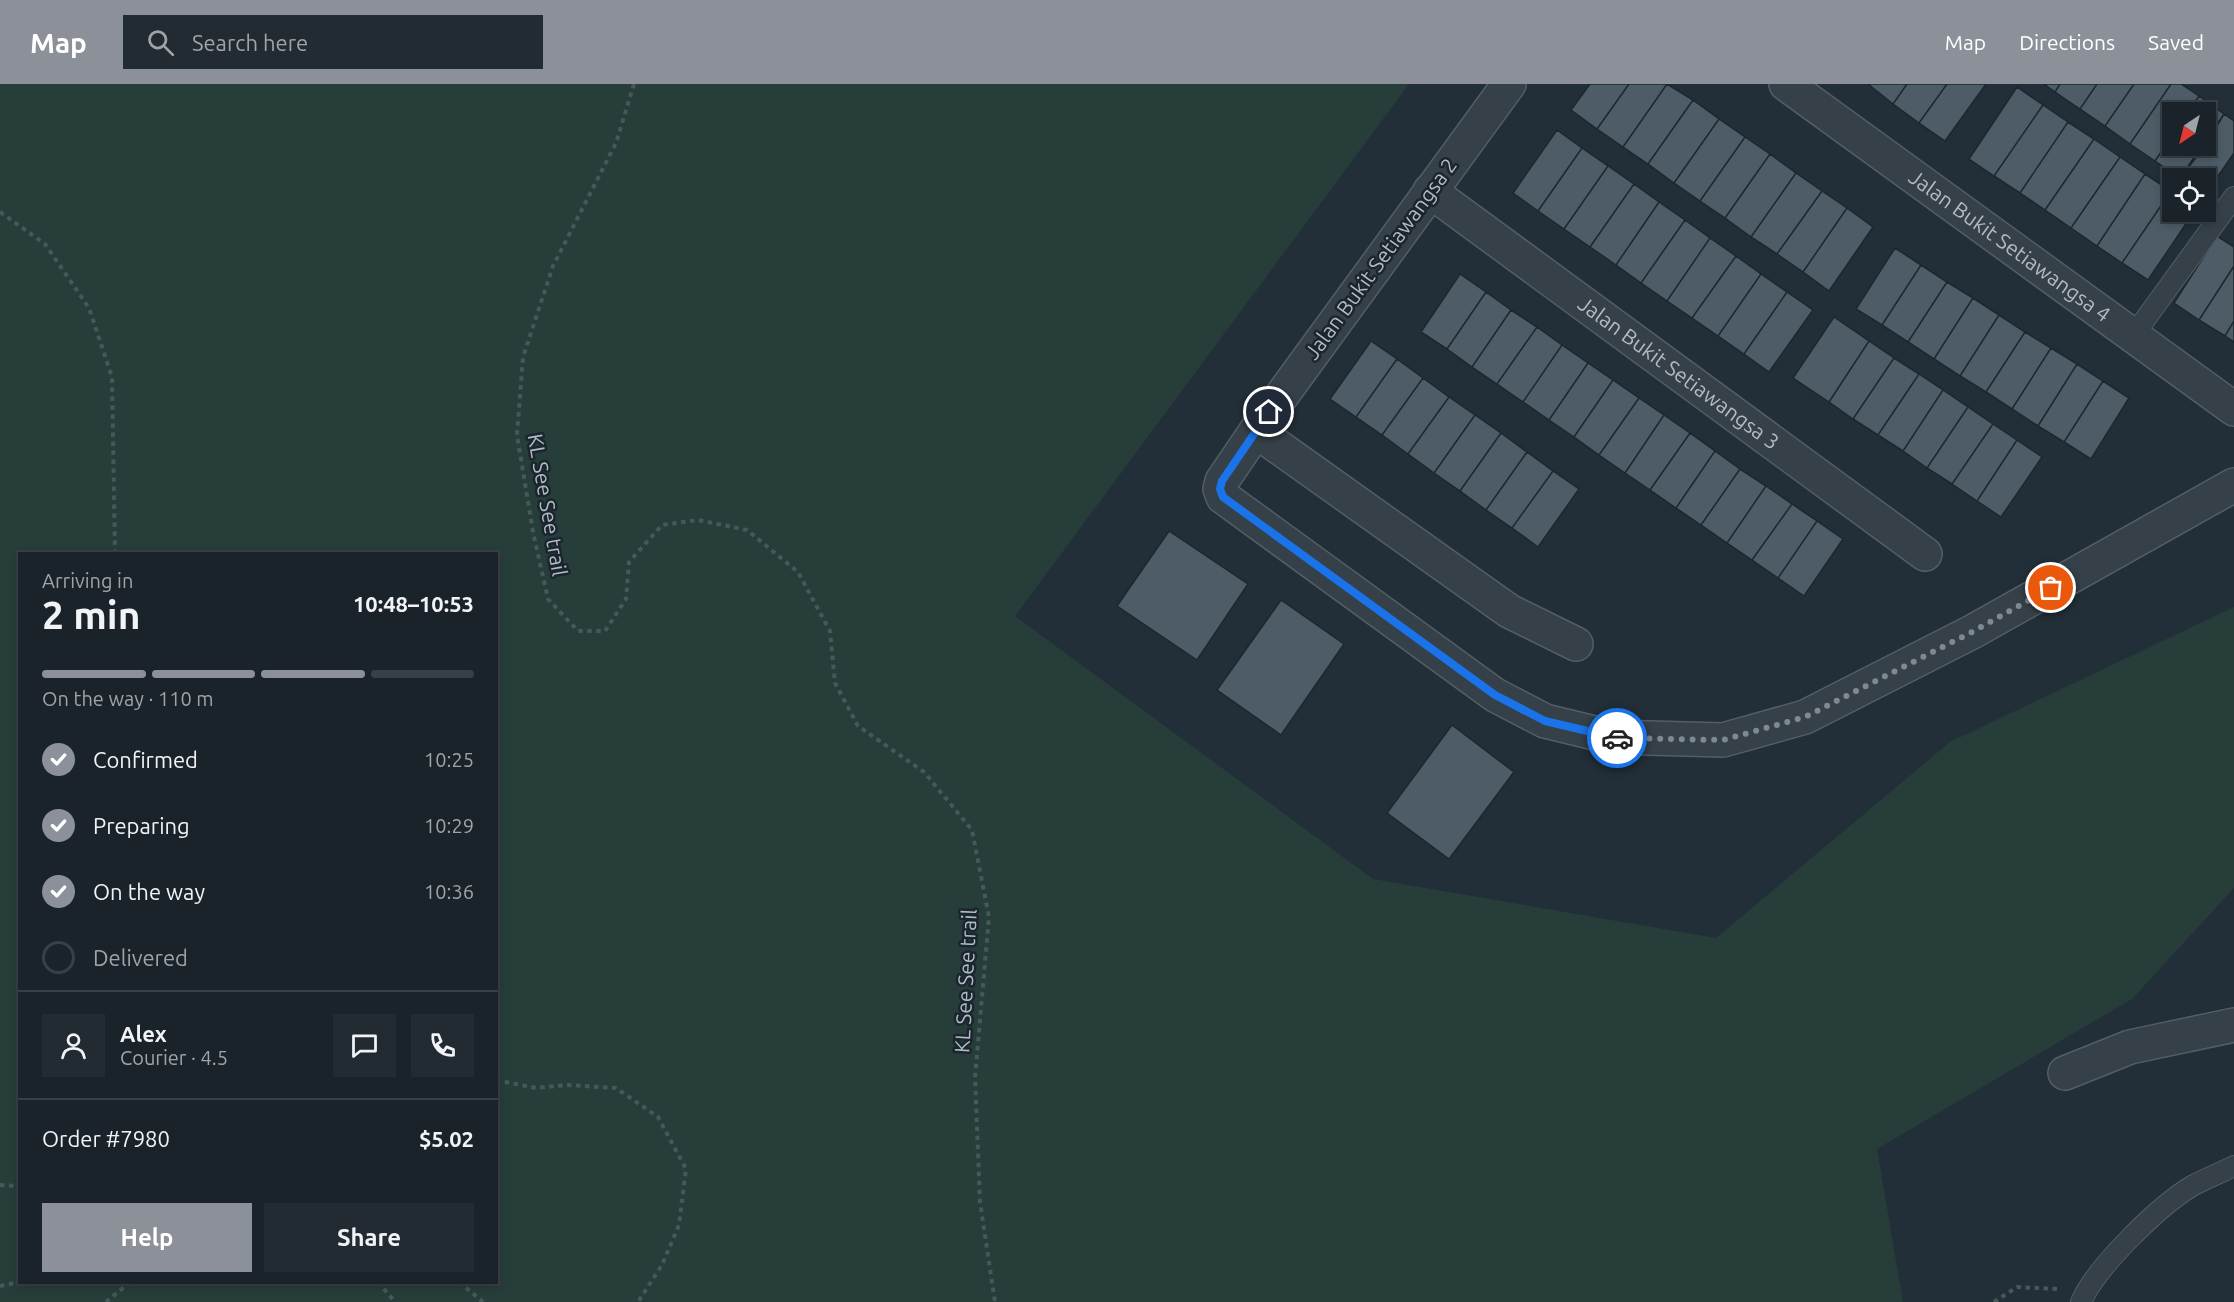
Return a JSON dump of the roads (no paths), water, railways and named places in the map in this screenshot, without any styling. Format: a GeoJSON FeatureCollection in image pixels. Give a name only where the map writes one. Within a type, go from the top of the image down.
{"type":"FeatureCollection","features":[{"type":"Feature","properties":{"kind":"street","name":"Jalan Bukit Setiawangsa 2"},"geometry":{"type":"LineString","coordinates":[[1509,84],[1256,431],[1222,481],[1220,489],[1223,497],[1495,695],[1545,721],[1611,737],[1723,740],[1805,717],[1972,632],[2234,485]]}},
{"type":"Feature","properties":{"kind":"street","name":"Jalan Bukit Setiawangsa 4"},"geometry":{"type":"LineString","coordinates":[[1786,84],[2234,409]]}},
{"type":"Feature","properties":{"kind":"street","name":"Jalan Bukit Setiawangsa 3"},"geometry":{"type":"LineString","coordinates":[[1430,191],[1924,554]]}},
{"type":"Feature","properties":{"kind":"street"},"geometry":{"type":"LineString","coordinates":[[1256,431],[1509,611],[1576,644]]}},
{"type":"Feature","properties":{"kind":"street"},"geometry":{"type":"LineString","coordinates":[[2065,1073],[2130,1047],[2234,1025]]}},
{"type":"Feature","properties":{"kind":"lane"},"geometry":{"type":"LineString","coordinates":[[2133,336],[2234,197]]}},
{"type":"Feature","properties":{"kind":"lane"},"geometry":{"type":"LineString","coordinates":[[2083,1296],[2125,1242],[2191,1187],[2234,1166]]}}]}
